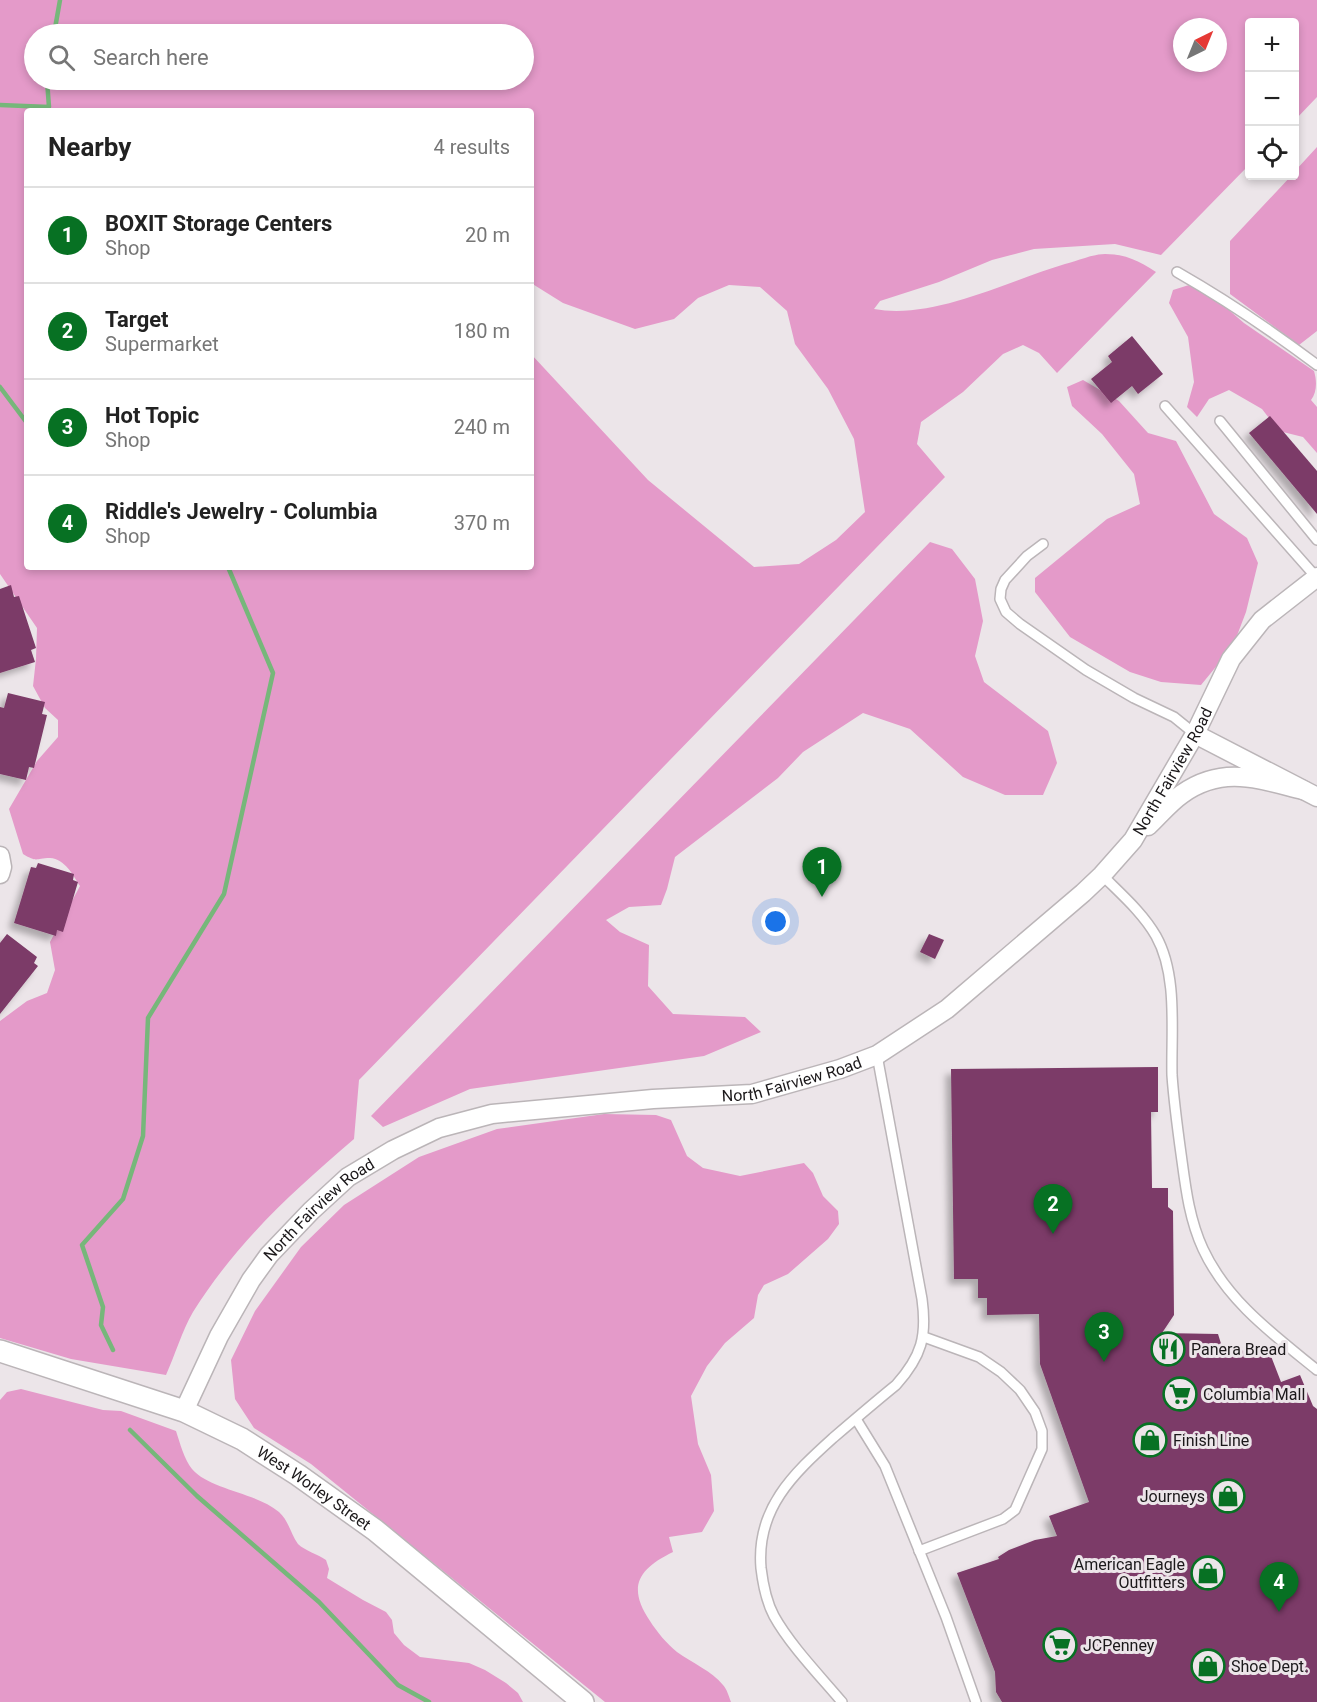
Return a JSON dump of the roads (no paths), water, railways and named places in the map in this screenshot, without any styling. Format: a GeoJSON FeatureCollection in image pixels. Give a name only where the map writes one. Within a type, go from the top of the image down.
{"type":"FeatureCollection","features":[{"type":"Feature","properties":{"kind":"street","name":"North Fairview Road"},"geometry":{"type":"LineString","coordinates":[[184,1411],[219,1336],[251,1280],[269,1255],[311,1210],[348,1177],[393,1150],[439,1128],[492,1114],[653,1099],[752,1094],[840,1069],[877,1055],[947,1008],[1102,875],[1133,840],[1195,734],[1231,659],[1262,620],[1317,577]]}},
{"type":"Feature","properties":{"kind":"street"},"geometry":{"type":"LineString","coordinates":[[1195,734],[1310,794]]}},
{"type":"Feature","properties":{"kind":"street"},"geometry":{"type":"LineString","coordinates":[[1133,840],[1181,795],[1202,783],[1221,776],[1251,778],[1310,794]]}},
{"type":"Feature","properties":{"kind":"street"},"geometry":{"type":"LineString","coordinates":[[0,856],[2,867],[0,874]]}},
{"type":"Feature","properties":{"kind":"street","name":"West Worley Street"},"geometry":{"type":"LineString","coordinates":[[0,1351],[184,1411],[252,1446],[298,1475],[365,1523],[583,1702]]}},
{"type":"Feature","properties":{"kind":"lane"},"geometry":{"type":"LineString","coordinates":[[1177,272],[1266,327],[1317,365]]}},
{"type":"Feature","properties":{"kind":"lane"},"geometry":{"type":"LineString","coordinates":[[1165,406],[1317,577]]}},
{"type":"Feature","properties":{"kind":"lane"},"geometry":{"type":"LineString","coordinates":[[1220,421],[1317,540]]}},
{"type":"Feature","properties":{"kind":"lane"},"geometry":{"type":"LineString","coordinates":[[1043,544],[1027,556],[1005,580],[1000,599],[1006,612],[1086,670],[1134,698],[1174,717],[1195,734]]}},
{"type":"Feature","properties":{"kind":"lane"},"geometry":{"type":"LineString","coordinates":[[1102,875],[1148,923],[1165,957],[1169,977],[1172,1076],[1176,1121],[1190,1212],[1203,1249],[1222,1282],[1246,1311],[1317,1370]]}},
{"type":"Feature","properties":{"kind":"lane"},"geometry":{"type":"LineString","coordinates":[[843,1702],[784,1632],[774,1616],[767,1599],[760,1560],[768,1517],[778,1497],[799,1469],[907,1373],[918,1355],[924,1337],[922,1299],[877,1055]]}},
{"type":"Feature","properties":{"kind":"lane"},"geometry":{"type":"LineString","coordinates":[[919,1551],[1004,1519],[1015,1510],[1042,1449],[1042,1431],[1035,1412],[1020,1390],[1001,1372],[979,1357],[924,1337]]}},
{"type":"Feature","properties":{"kind":"lane"},"geometry":{"type":"LineString","coordinates":[[856,1419],[885,1466],[949,1626],[976,1702]]}},
{"type":"Feature","properties":{"kind":"waterway"},"geometry":{"type":"LineString","coordinates":[[56,24],[60,0]]}},
{"type":"Feature","properties":{"kind":"waterway"},"geometry":{"type":"LineString","coordinates":[[0,105],[49,107],[48,90]]}},
{"type":"Feature","properties":{"kind":"waterway"},"geometry":{"type":"LineString","coordinates":[[0,387],[24,419]]}},
{"type":"Feature","properties":{"kind":"waterway"},"geometry":{"type":"LineString","coordinates":[[113,1350],[101,1325],[103,1307],[82,1245],[123,1199],[143,1136],[148,1018],[224,894],[273,673],[229,570]]}},
{"type":"Feature","properties":{"kind":"waterway"},"geometry":{"type":"LineString","coordinates":[[130,1430],[197,1496],[319,1602],[398,1685],[429,1702]]}},
{"type":"Feature","properties":{"kind":"place","name":"BOXIT Storage Centers"},"geometry":{"type":"Point","coordinates":[822,897]}},
{"type":"Feature","properties":{"kind":"place","name":"Target"},"geometry":{"type":"Point","coordinates":[1053,1234]}},
{"type":"Feature","properties":{"kind":"place","name":"Panera Bread"},"geometry":{"type":"Point","coordinates":[1168,1349]}},
{"type":"Feature","properties":{"kind":"place","name":"Hot Topic"},"geometry":{"type":"Point","coordinates":[1104,1362]}},
{"type":"Feature","properties":{"kind":"place","name":"Columbia Mall"},"geometry":{"type":"Point","coordinates":[1180,1394]}},
{"type":"Feature","properties":{"kind":"place","name":"Finish Line"},"geometry":{"type":"Point","coordinates":[1150,1440]}},
{"type":"Feature","properties":{"kind":"place","name":"Journeys"},"geometry":{"type":"Point","coordinates":[1228,1496]}},
{"type":"Feature","properties":{"kind":"place","name":"American Eagle Outfitters"},"geometry":{"type":"Point","coordinates":[1208,1573]}},
{"type":"Feature","properties":{"kind":"place","name":"Riddle's Jewelry - Columbia"},"geometry":{"type":"Point","coordinates":[1279,1612]}},
{"type":"Feature","properties":{"kind":"place","name":"JCPenney"},"geometry":{"type":"Point","coordinates":[1060,1645]}},
{"type":"Feature","properties":{"kind":"place","name":"Shoe Dept."},"geometry":{"type":"Point","coordinates":[1208,1666]}}]}
